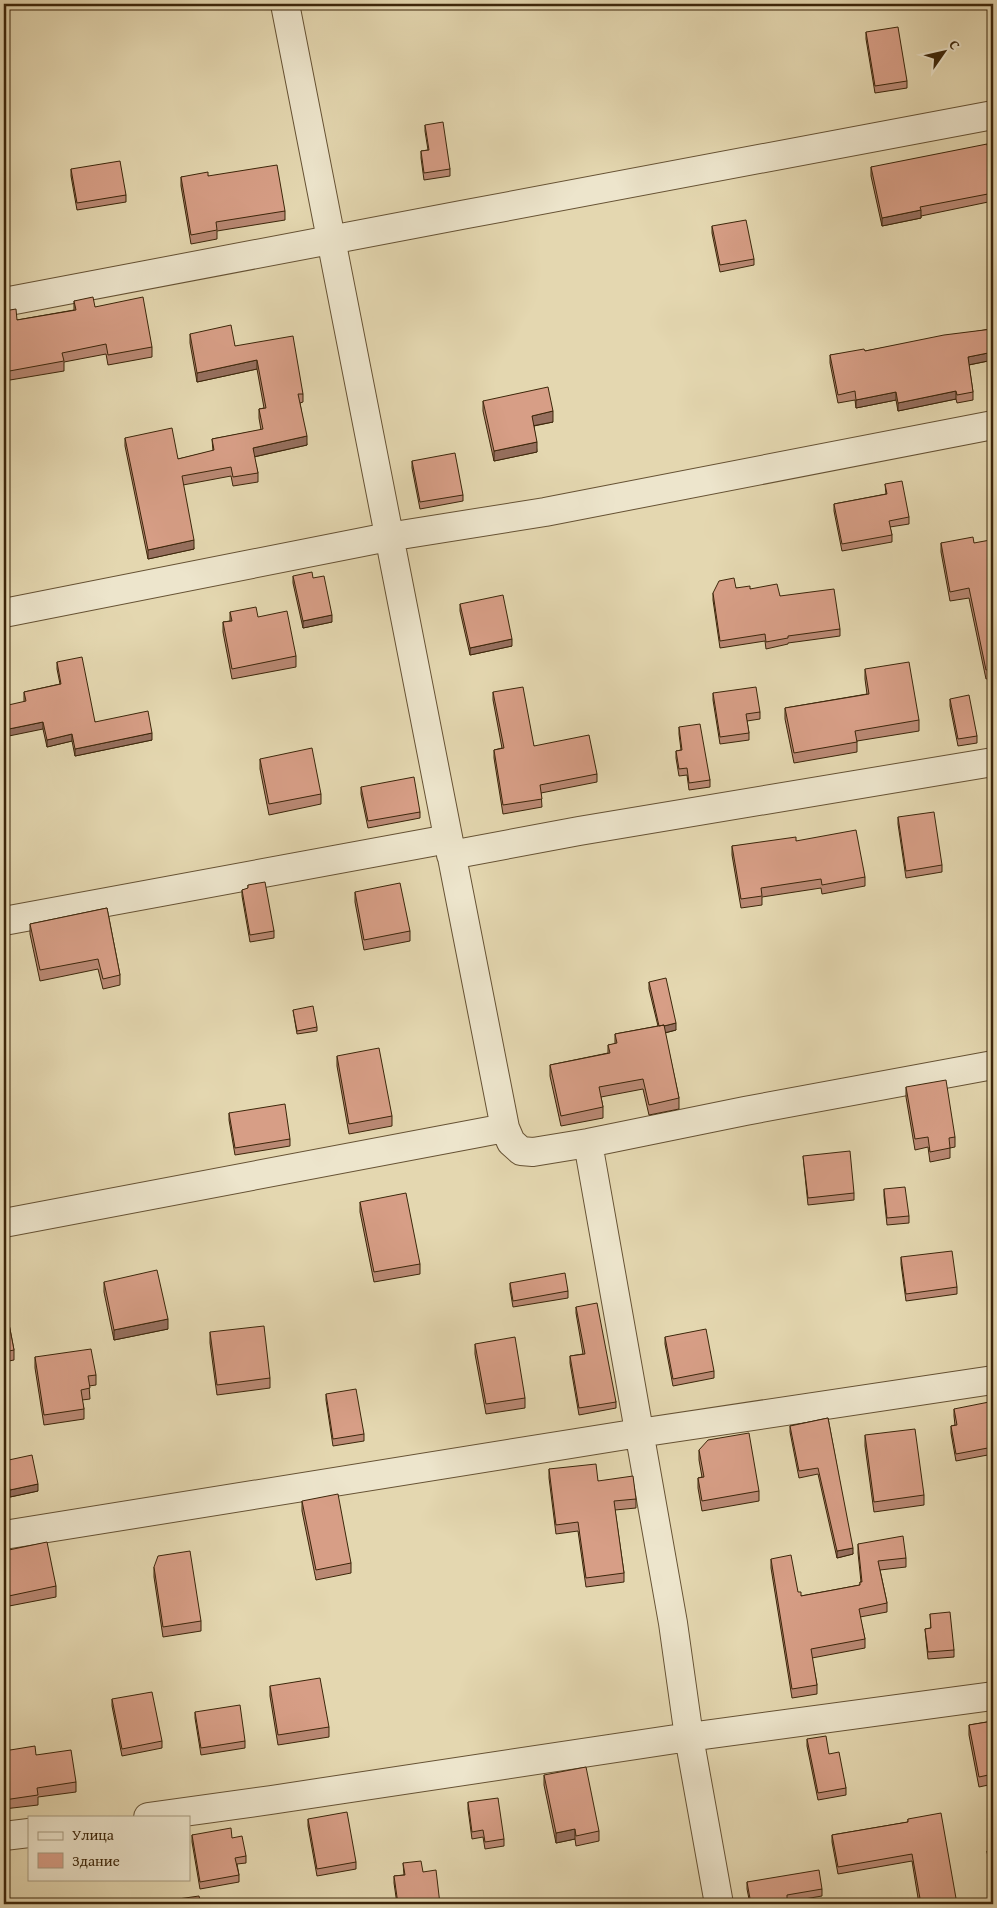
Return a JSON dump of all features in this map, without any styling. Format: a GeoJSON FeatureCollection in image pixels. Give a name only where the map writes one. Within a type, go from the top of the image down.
{"type":"FeatureCollection","features":[{"type":"Feature","properties":{"kind":"street"},"geometry":{"type":"LineString","coordinates":[[285,4],[449,847],[505,1128],[511,1142],[521,1151],[533,1152],[588,1144],[744,1111],[993,1065]]}},
{"type":"Feature","properties":{"kind":"street"},"geometry":{"type":"LineString","coordinates":[[4,302],[329,238],[704,171],[993,115]]}},
{"type":"Feature","properties":{"kind":"street"},"geometry":{"type":"LineString","coordinates":[[4,613],[388,537],[545,512],[993,425]]}},
{"type":"Feature","properties":{"kind":"street"},"geometry":{"type":"LineString","coordinates":[[4,921],[449,847],[579,831],[993,762]]}},
{"type":"Feature","properties":{"kind":"street"},"geometry":{"type":"LineString","coordinates":[[4,1223],[505,1128]]}},
{"type":"Feature","properties":{"kind":"street"},"geometry":{"type":"LineString","coordinates":[[588,1144],[673,1623],[689,1737],[720,1904]]}},
{"type":"Feature","properties":{"kind":"street"},"geometry":{"type":"LineString","coordinates":[[4,1536],[639,1433],[993,1380]]}},
{"type":"Feature","properties":{"kind":"street"},"geometry":{"type":"LineString","coordinates":[[155,1816],[689,1737],[993,1696]]}},
{"type":"Feature","properties":{"kind":"street"},"geometry":{"type":"LineString","coordinates":[[4,1836],[28,1833]]}},
{"type":"Feature","properties":{"kind":"building"},"geometry":{"type":"Polygon","coordinates":[[[898,27],[907,81],[875,86],[866,32],[898,27]]]}},
{"type":"Feature","properties":{"kind":"building"},"geometry":{"type":"Polygon","coordinates":[[[443,122],[450,169],[424,173],[421,151],[429,150],[425,125],[443,122]]]}},
{"type":"Feature","properties":{"kind":"building"},"geometry":{"type":"Polygon","coordinates":[[[987,144],[993,175],[993,193],[920,207],[921,210],[882,218],[871,167],[987,144]]]}},
{"type":"Feature","properties":{"kind":"building"},"geometry":{"type":"Polygon","coordinates":[[[120,161],[126,195],[77,203],[71,169],[120,161]]]}},
{"type":"Feature","properties":{"kind":"building"},"geometry":{"type":"Polygon","coordinates":[[[277,165],[285,211],[216,222],[217,230],[191,235],[181,177],[208,172],[208,176],[277,165]]]}},
{"type":"Feature","properties":{"kind":"building"},"geometry":{"type":"Polygon","coordinates":[[[746,220],[754,259],[720,265],[712,226],[746,220]]]}},
{"type":"Feature","properties":{"kind":"building"},"geometry":{"type":"Polygon","coordinates":[[[93,297],[95,307],[143,297],[152,347],[108,355],[106,344],[62,353],[64,361],[4,372],[4,311],[16,309],[17,320],[76,310],[74,301],[93,297]]]}},
{"type":"Feature","properties":{"kind":"building"},"geometry":{"type":"Polygon","coordinates":[[[993,309],[993,352],[968,357],[973,392],[957,395],[956,391],[898,403],[896,392],[856,400],[855,391],[838,395],[830,355],[864,349],[865,351],[944,335],[992,329],[988,310],[993,309]]]}},
{"type":"Feature","properties":{"kind":"building"},"geometry":{"type":"Polygon","coordinates":[[[231,325],[235,346],[293,336],[303,394],[298,394],[307,436],[253,448],[258,473],[233,477],[231,467],[182,476],[194,540],[148,550],[125,438],[172,428],[178,459],[214,450],[212,439],[263,429],[259,409],[266,408],[257,360],[197,373],[190,334],[231,325]]]}},
{"type":"Feature","properties":{"kind":"building"},"geometry":{"type":"Polygon","coordinates":[[[548,387],[553,411],[532,416],[537,442],[494,451],[483,401],[548,387]]]}},
{"type":"Feature","properties":{"kind":"building"},"geometry":{"type":"Polygon","coordinates":[[[455,453],[463,495],[420,502],[412,461],[455,453]]]}},
{"type":"Feature","properties":{"kind":"building"},"geometry":{"type":"Polygon","coordinates":[[[902,481],[909,517],[889,521],[892,535],[842,544],[834,504],[887,494],[885,484],[902,481]]]}},
{"type":"Feature","properties":{"kind":"building"},"geometry":{"type":"Polygon","coordinates":[[[973,537],[974,543],[990,540],[993,555],[993,668],[986,670],[969,588],[950,592],[941,543],[973,537]]]}},
{"type":"Feature","properties":{"kind":"building"},"geometry":{"type":"Polygon","coordinates":[[[312,572],[313,578],[324,576],[332,615],[303,621],[293,576],[312,572]]]}},
{"type":"Feature","properties":{"kind":"building"},"geometry":{"type":"Polygon","coordinates":[[[734,578],[736,588],[750,586],[750,589],[777,584],[780,596],[834,589],[840,629],[788,636],[788,638],[766,642],[765,634],[720,641],[713,593],[719,581],[734,578]]]}},
{"type":"Feature","properties":{"kind":"building"},"geometry":{"type":"Polygon","coordinates":[[[503,595],[512,639],[470,648],[460,604],[503,595]]]}},
{"type":"Feature","properties":{"kind":"building"},"geometry":{"type":"Polygon","coordinates":[[[256,607],[258,617],[287,611],[296,656],[232,669],[223,622],[232,621],[230,612],[256,607]]]}},
{"type":"Feature","properties":{"kind":"building"},"geometry":{"type":"Polygon","coordinates":[[[82,657],[95,722],[148,711],[152,733],[75,749],[72,734],[47,740],[43,722],[4,730],[4,706],[26,701],[24,692],[61,684],[57,662],[82,657]]]}},
{"type":"Feature","properties":{"kind":"building"},"geometry":{"type":"Polygon","coordinates":[[[909,662],[919,720],[855,731],[857,742],[794,753],[785,708],[869,694],[865,669],[909,662]]]}},
{"type":"Feature","properties":{"kind":"building"},"geometry":{"type":"Polygon","coordinates":[[[523,687],[534,746],[589,735],[597,774],[540,785],[542,799],[503,805],[494,750],[504,748],[493,692],[523,687]]]}},
{"type":"Feature","properties":{"kind":"building"},"geometry":{"type":"Polygon","coordinates":[[[756,687],[760,712],[746,714],[749,733],[720,737],[713,693],[756,687]]]}},
{"type":"Feature","properties":{"kind":"building"},"geometry":{"type":"Polygon","coordinates":[[[969,695],[977,736],[958,739],[950,699],[969,695]]]}},
{"type":"Feature","properties":{"kind":"building"},"geometry":{"type":"Polygon","coordinates":[[[700,724],[710,780],[689,783],[687,768],[679,769],[676,751],[682,750],[679,727],[700,724]]]}},
{"type":"Feature","properties":{"kind":"building"},"geometry":{"type":"Polygon","coordinates":[[[312,748],[321,794],[269,804],[260,759],[312,748]]]}},
{"type":"Feature","properties":{"kind":"building"},"geometry":{"type":"Polygon","coordinates":[[[414,777],[420,812],[368,821],[361,787],[414,777]]]}},
{"type":"Feature","properties":{"kind":"building"},"geometry":{"type":"Polygon","coordinates":[[[934,812],[942,865],[906,871],[898,817],[934,812]]]}},
{"type":"Feature","properties":{"kind":"building"},"geometry":{"type":"Polygon","coordinates":[[[856,830],[865,877],[822,885],[821,879],[761,888],[762,896],[741,899],[732,846],[796,837],[796,841],[856,830]]]}},
{"type":"Feature","properties":{"kind":"building"},"geometry":{"type":"Polygon","coordinates":[[[265,882],[274,931],[250,935],[242,890],[248,888],[248,885],[265,882]]]}},
{"type":"Feature","properties":{"kind":"building"},"geometry":{"type":"Polygon","coordinates":[[[400,883],[410,931],[364,940],[355,892],[400,883]]]}},
{"type":"Feature","properties":{"kind":"building"},"geometry":{"type":"Polygon","coordinates":[[[107,908],[120,975],[103,979],[98,959],[40,970],[30,924],[107,908]]]}},
{"type":"Feature","properties":{"kind":"building"},"geometry":{"type":"Polygon","coordinates":[[[666,978],[676,1023],[659,1026],[649,982],[666,978]]]}},
{"type":"Feature","properties":{"kind":"building"},"geometry":{"type":"Polygon","coordinates":[[[313,1006],[317,1027],[297,1031],[293,1010],[313,1006]]]}},
{"type":"Feature","properties":{"kind":"building"},"geometry":{"type":"Polygon","coordinates":[[[664,1025],[679,1098],[649,1105],[643,1079],[599,1087],[603,1107],[561,1116],[550,1065],[610,1053],[608,1045],[617,1043],[615,1034],[664,1025]]]}},
{"type":"Feature","properties":{"kind":"building"},"geometry":{"type":"Polygon","coordinates":[[[379,1048],[392,1116],[349,1124],[337,1056],[379,1048]]]}},
{"type":"Feature","properties":{"kind":"building"},"geometry":{"type":"Polygon","coordinates":[[[946,1080],[955,1137],[949,1138],[950,1148],[930,1152],[928,1137],[915,1139],[906,1087],[946,1080]]]}},
{"type":"Feature","properties":{"kind":"building"},"geometry":{"type":"Polygon","coordinates":[[[285,1104],[290,1139],[235,1148],[229,1113],[285,1104]]]}},
{"type":"Feature","properties":{"kind":"building"},"geometry":{"type":"Polygon","coordinates":[[[850,1151],[854,1193],[808,1198],[803,1156],[850,1151]]]}},
{"type":"Feature","properties":{"kind":"building"},"geometry":{"type":"Polygon","coordinates":[[[905,1187],[909,1216],[887,1218],[884,1189],[905,1187]]]}},
{"type":"Feature","properties":{"kind":"building"},"geometry":{"type":"Polygon","coordinates":[[[406,1193],[420,1264],[374,1272],[360,1202],[406,1193]]]}},
{"type":"Feature","properties":{"kind":"building"},"geometry":{"type":"Polygon","coordinates":[[[952,1251],[957,1287],[906,1294],[901,1257],[952,1251]]]}},
{"type":"Feature","properties":{"kind":"building"},"geometry":{"type":"Polygon","coordinates":[[[157,1270],[168,1319],[114,1330],[104,1282],[157,1270]]]}},
{"type":"Feature","properties":{"kind":"building"},"geometry":{"type":"Polygon","coordinates":[[[565,1273],[568,1291],[513,1301],[510,1283],[565,1273]]]}},
{"type":"Feature","properties":{"kind":"building"},"geometry":{"type":"Polygon","coordinates":[[[4,1298],[14,1350],[4,1352],[4,1298]]]}},
{"type":"Feature","properties":{"kind":"building"},"geometry":{"type":"Polygon","coordinates":[[[597,1303],[616,1402],[579,1408],[570,1356],[585,1354],[576,1307],[597,1303]]]}},
{"type":"Feature","properties":{"kind":"building"},"geometry":{"type":"Polygon","coordinates":[[[264,1326],[270,1378],[217,1385],[210,1332],[264,1326]]]}},
{"type":"Feature","properties":{"kind":"building"},"geometry":{"type":"Polygon","coordinates":[[[706,1329],[714,1371],[673,1379],[665,1337],[706,1329]]]}},
{"type":"Feature","properties":{"kind":"building"},"geometry":{"type":"Polygon","coordinates":[[[515,1337],[525,1398],[486,1404],[475,1344],[515,1337]]]}},
{"type":"Feature","properties":{"kind":"building"},"geometry":{"type":"Polygon","coordinates":[[[91,1349],[96,1375],[88,1376],[90,1388],[81,1390],[84,1409],[44,1415],[35,1357],[91,1349]]]}},
{"type":"Feature","properties":{"kind":"building"},"geometry":{"type":"Polygon","coordinates":[[[356,1389],[364,1434],[333,1439],[326,1394],[356,1389]]]}},
{"type":"Feature","properties":{"kind":"building"},"geometry":{"type":"Polygon","coordinates":[[[989,1402],[993,1426],[993,1447],[956,1454],[951,1426],[957,1425],[954,1409],[989,1402]]]}},
{"type":"Feature","properties":{"kind":"building"},"geometry":{"type":"Polygon","coordinates":[[[828,1418],[853,1548],[837,1551],[818,1468],[799,1471],[790,1426],[828,1418]]]}},
{"type":"Feature","properties":{"kind":"building"},"geometry":{"type":"Polygon","coordinates":[[[915,1429],[924,1495],[874,1502],[865,1435],[915,1429]]]}},
{"type":"Feature","properties":{"kind":"building"},"geometry":{"type":"Polygon","coordinates":[[[749,1433],[759,1491],[702,1501],[698,1478],[704,1477],[699,1450],[708,1440],[749,1433]]]}},
{"type":"Feature","properties":{"kind":"building"},"geometry":{"type":"Polygon","coordinates":[[[32,1455],[38,1484],[10,1490],[4,1461],[32,1455]]]}},
{"type":"Feature","properties":{"kind":"building"},"geometry":{"type":"Polygon","coordinates":[[[596,1464],[598,1481],[633,1476],[636,1499],[614,1501],[624,1573],[586,1578],[578,1522],[556,1525],[549,1469],[596,1464]]]}},
{"type":"Feature","properties":{"kind":"building"},"geometry":{"type":"Polygon","coordinates":[[[338,1494],[351,1563],[316,1570],[302,1501],[338,1494]]]}},
{"type":"Feature","properties":{"kind":"building"},"geometry":{"type":"Polygon","coordinates":[[[903,1536],[906,1558],[878,1561],[887,1603],[859,1609],[865,1639],[811,1649],[817,1685],[792,1689],[771,1559],[791,1555],[798,1592],[801,1592],[801,1596],[860,1585],[860,1582],[862,1582],[858,1544],[903,1536]]]}},
{"type":"Feature","properties":{"kind":"building"},"geometry":{"type":"Polygon","coordinates":[[[47,1542],[56,1586],[4,1597],[4,1551],[47,1542]]]}},
{"type":"Feature","properties":{"kind":"building"},"geometry":{"type":"Polygon","coordinates":[[[190,1551],[201,1621],[163,1627],[154,1567],[158,1556],[190,1551]]]}},
{"type":"Feature","properties":{"kind":"building"},"geometry":{"type":"Polygon","coordinates":[[[950,1612],[954,1650],[928,1652],[925,1629],[931,1628],[930,1614],[950,1612]]]}},
{"type":"Feature","properties":{"kind":"building"},"geometry":{"type":"Polygon","coordinates":[[[320,1678],[329,1727],[278,1735],[270,1686],[320,1678]]]}},
{"type":"Feature","properties":{"kind":"building"},"geometry":{"type":"Polygon","coordinates":[[[152,1692],[162,1741],[122,1749],[112,1699],[152,1692]]]}},
{"type":"Feature","properties":{"kind":"building"},"geometry":{"type":"Polygon","coordinates":[[[240,1705],[245,1741],[201,1748],[195,1712],[240,1705]]]}},
{"type":"Feature","properties":{"kind":"building"},"geometry":{"type":"Polygon","coordinates":[[[993,1721],[993,1774],[979,1777],[969,1725],[993,1721]]]}},
{"type":"Feature","properties":{"kind":"building"},"geometry":{"type":"Polygon","coordinates":[[[826,1736],[829,1754],[839,1752],[846,1788],[818,1793],[807,1739],[826,1736]]]}},
{"type":"Feature","properties":{"kind":"building"},"geometry":{"type":"Polygon","coordinates":[[[35,1746],[36,1755],[71,1750],[76,1782],[37,1788],[38,1795],[4,1800],[4,1751],[35,1746]]]}},
{"type":"Feature","properties":{"kind":"building"},"geometry":{"type":"Polygon","coordinates":[[[586,1767],[599,1831],[576,1836],[575,1829],[556,1833],[544,1775],[586,1767]]]}},
{"type":"Feature","properties":{"kind":"building"},"geometry":{"type":"Polygon","coordinates":[[[498,1798],[504,1839],[485,1842],[483,1830],[472,1832],[468,1802],[498,1798]]]}},
{"type":"Feature","properties":{"kind":"building"},"geometry":{"type":"Polygon","coordinates":[[[347,1812],[356,1862],[317,1869],[308,1819],[347,1812]]]}},
{"type":"Feature","properties":{"kind":"building"},"geometry":{"type":"Polygon","coordinates":[[[941,1813],[957,1904],[921,1904],[912,1854],[838,1867],[832,1835],[908,1822],[908,1819],[941,1813]]]}},
{"type":"Feature","properties":{"kind":"building"},"geometry":{"type":"Polygon","coordinates":[[[231,1828],[232,1838],[242,1836],[246,1856],[235,1858],[239,1875],[200,1882],[192,1835],[231,1828]]]}},
{"type":"Feature","properties":{"kind":"building"},"geometry":{"type":"Polygon","coordinates":[[[993,1850],[993,1869],[990,1869],[987,1851],[993,1850]]]}},
{"type":"Feature","properties":{"kind":"building"},"geometry":{"type":"Polygon","coordinates":[[[421,1861],[423,1872],[436,1870],[440,1904],[398,1904],[394,1876],[405,1875],[403,1863],[421,1861]]]}},
{"type":"Feature","properties":{"kind":"building"},"geometry":{"type":"Polygon","coordinates":[[[819,1870],[822,1889],[787,1895],[787,1901],[770,1904],[751,1904],[747,1882],[819,1870]]]}},
{"type":"Feature","properties":{"kind":"building"},"geometry":{"type":"Polygon","coordinates":[[[199,1896],[201,1904],[163,1904],[164,1901],[199,1896]]]}},
{"type":"Feature","properties":{"kind":"building"},"geometry":{"type":"Polygon","coordinates":[[[53,1900],[54,1904],[36,1904],[53,1900]]]}}]}
